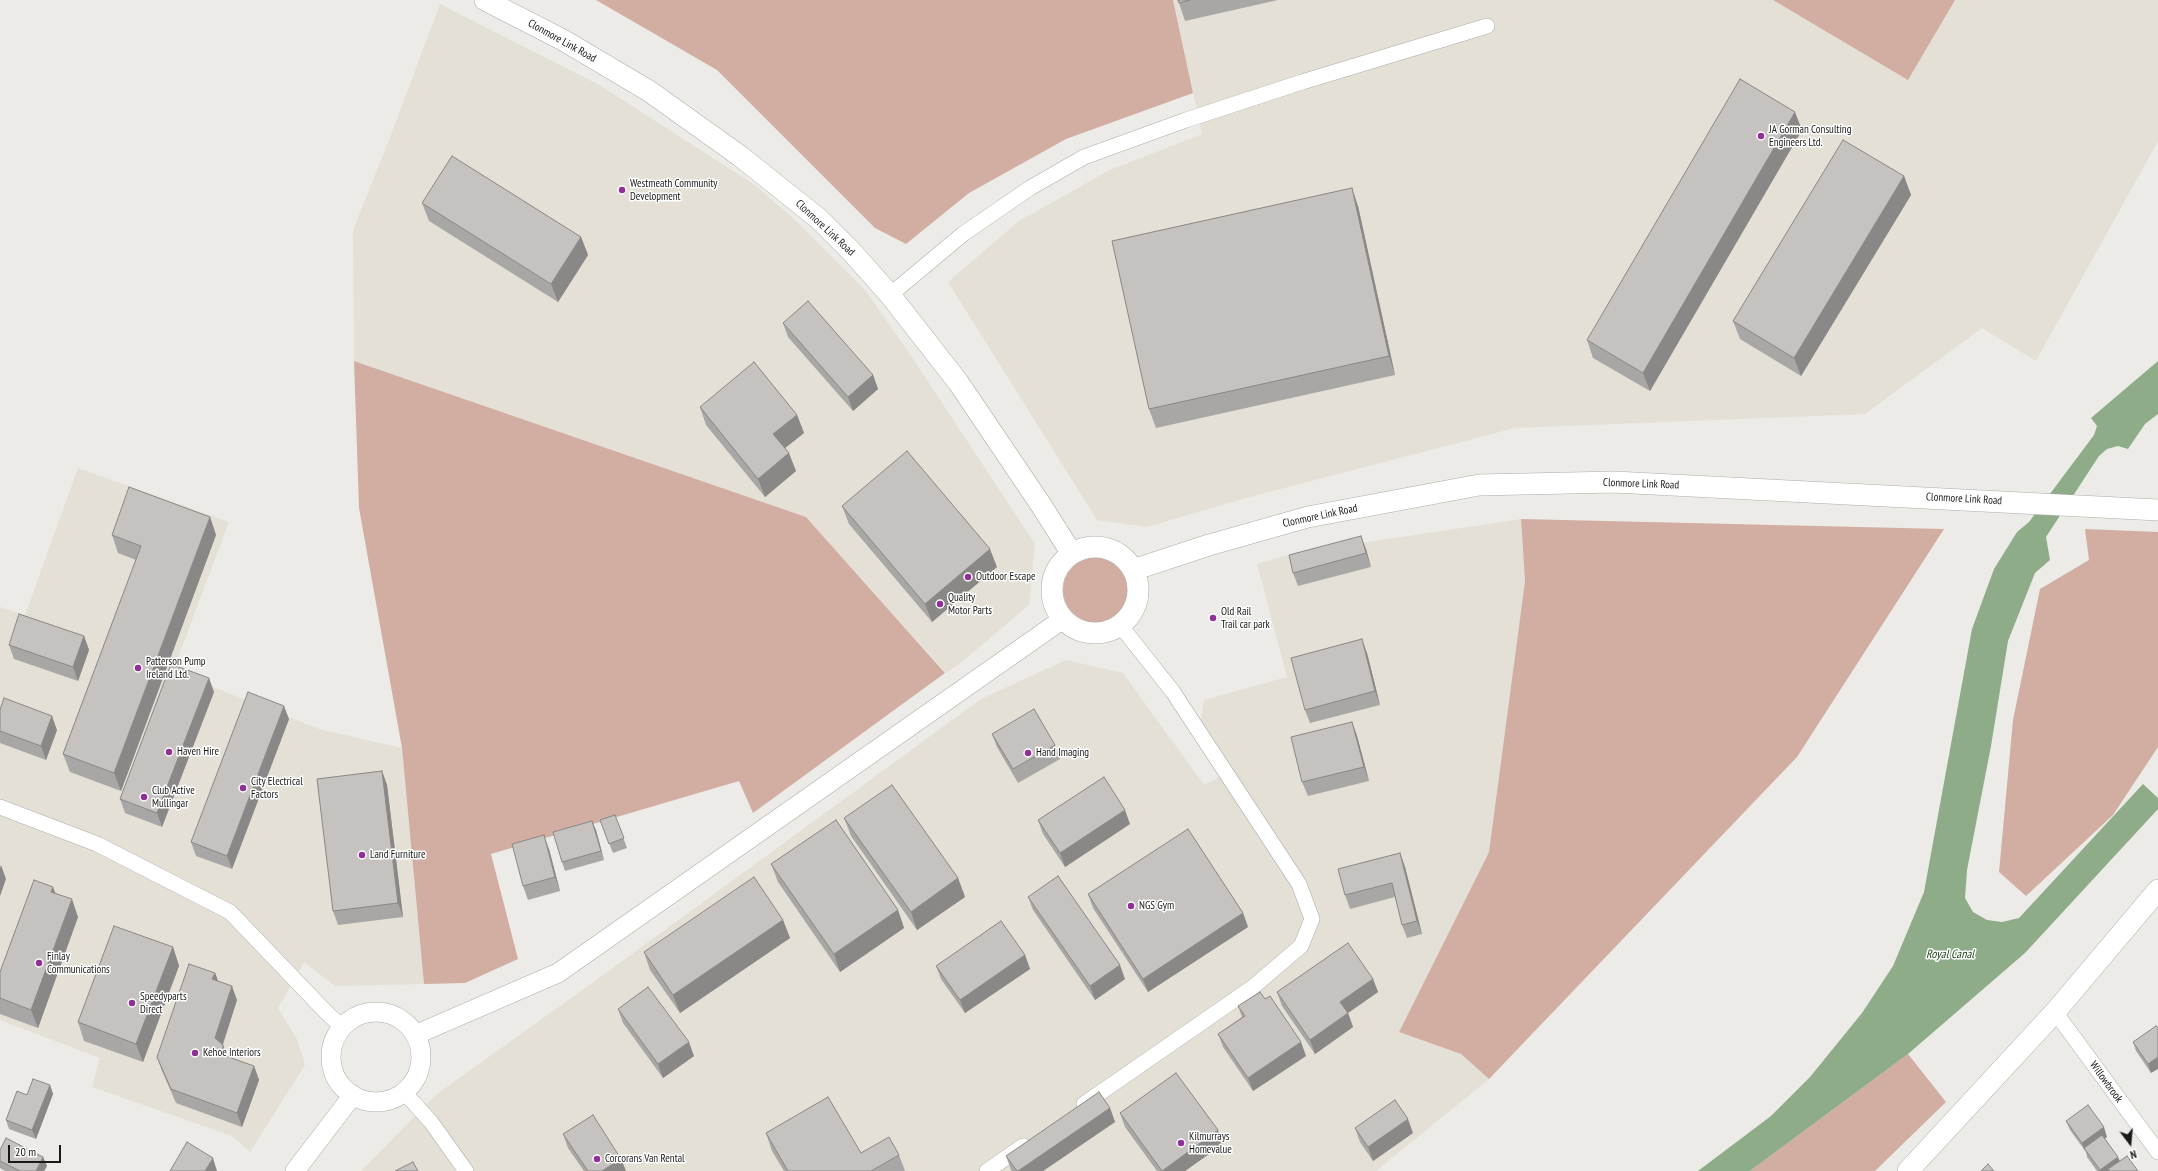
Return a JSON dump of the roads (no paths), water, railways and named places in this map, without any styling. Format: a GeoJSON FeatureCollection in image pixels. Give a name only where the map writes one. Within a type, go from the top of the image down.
{"type":"FeatureCollection","features":[{"type":"Feature","properties":{"kind":"main road","name":"Clonmore Link Road"},"geometry":{"type":"LineString","coordinates":[[485,0],[563,40],[649,91],[740,156],[819,219],[851,251],[890,295],[958,382],[1041,505],[1072,554]]}},
{"type":"Feature","properties":{"kind":"main road","name":"Clonmore Link Road"},"geometry":{"type":"LineString","coordinates":[[1133,570],[1209,545],[1308,517],[1479,485],[1614,482],[1915,496],[2158,510]]}},
{"type":"Feature","properties":{"kind":"main road"},"geometry":{"type":"LineString","coordinates":[[1099,547],[1125,559],[1133,570],[1138,582],[1138,594],[1135,606],[1129,617],[1120,625],[1109,631],[1096,633],[1084,632],[1072,627],[1063,619],[1055,606],[1052,592],[1054,577],[1061,564],[1072,554],[1085,549],[1099,547]]}},
{"type":"Feature","properties":{"kind":"main road"},"geometry":{"type":"LineString","coordinates":[[1908,1171],[2055,1012],[2158,890]]}},
{"type":"Feature","properties":{"kind":"street"},"geometry":{"type":"LineString","coordinates":[[890,295],[963,234],[1030,188],[1084,157],[1186,120],[1302,82],[1487,26]]}},
{"type":"Feature","properties":{"kind":"street"},"geometry":{"type":"LineString","coordinates":[[415,1035],[558,973],[1063,619]]}},
{"type":"Feature","properties":{"kind":"street"},"geometry":{"type":"LineString","coordinates":[[1071,1113],[1253,988],[1301,946],[1312,919],[1299,884],[1173,692],[1120,625]]}},
{"type":"Feature","properties":{"kind":"street"},"geometry":{"type":"LineString","coordinates":[[0,807],[97,844],[230,912],[342,1027]]}},
{"type":"Feature","properties":{"kind":"street"},"geometry":{"type":"LineString","coordinates":[[367,1012],[381,1012],[401,1020],[415,1035],[420,1047],[420,1066],[412,1083],[404,1092],[392,1099],[379,1101],[365,1100],[353,1095],[343,1087],[335,1076],[331,1050],[335,1038],[342,1027],[354,1018],[367,1012]]}},
{"type":"Feature","properties":{"kind":"street","name":"Willowbrook"},"geometry":{"type":"LineString","coordinates":[[2055,1012],[2158,1152]]}},
{"type":"Feature","properties":{"kind":"street"},"geometry":{"type":"LineString","coordinates":[[404,1092],[431,1122],[466,1171]]}},
{"type":"Feature","properties":{"kind":"street"},"geometry":{"type":"LineString","coordinates":[[296,1171],[353,1095]]}},
{"type":"Feature","properties":{"kind":"street"},"geometry":{"type":"LineString","coordinates":[[987,1171],[1032,1140]]}},
{"type":"Feature","properties":{"kind":"water","name":"Royal Canal"},"geometry":{"type":"Polygon","coordinates":[[[2158,361],[2158,414],[2145,424],[2128,449],[2118,446],[2107,449],[2099,456],[2046,537],[2050,560],[2035,573],[2008,641],[1991,746],[1967,870],[1965,898],[1973,912],[1987,920],[2002,922],[2019,918],[2143,784],[2158,798],[2158,809],[2025,953],[1908,1054],[1750,1171],[1698,1171],[1771,1116],[1810,1077],[1862,1013],[1893,966],[1924,892],[1972,629],[1994,569],[2017,532],[2029,522],[2094,435],[2097,426],[2091,418],[2158,361]]]}},
{"type":"Feature","properties":{"kind":"place","name":"JA Gorman Consulting Engineers Ltd."},"geometry":{"type":"Point","coordinates":[1761,136]}},
{"type":"Feature","properties":{"kind":"place","name":"Westmeath Community Development"},"geometry":{"type":"Point","coordinates":[622,190]}},
{"type":"Feature","properties":{"kind":"place","name":"Outdoor Escape"},"geometry":{"type":"Point","coordinates":[968,577]}},
{"type":"Feature","properties":{"kind":"place","name":"Quality Motor Parts"},"geometry":{"type":"Point","coordinates":[940,604]}},
{"type":"Feature","properties":{"kind":"place","name":"Old Rail Trail car park"},"geometry":{"type":"Point","coordinates":[1213,618]}},
{"type":"Feature","properties":{"kind":"place","name":"Patterson Pump Ireland Ltd."},"geometry":{"type":"Point","coordinates":[138,668]}},
{"type":"Feature","properties":{"kind":"place","name":"Haven Hire"},"geometry":{"type":"Point","coordinates":[169,752]}},
{"type":"Feature","properties":{"kind":"place","name":"Hand Imaging"},"geometry":{"type":"Point","coordinates":[1028,753]}},
{"type":"Feature","properties":{"kind":"place","name":"City Electrical Factors"},"geometry":{"type":"Point","coordinates":[243,788]}},
{"type":"Feature","properties":{"kind":"place","name":"Club Active Mullingar"},"geometry":{"type":"Point","coordinates":[144,797]}},
{"type":"Feature","properties":{"kind":"place","name":"Land Furniture"},"geometry":{"type":"Point","coordinates":[362,855]}},
{"type":"Feature","properties":{"kind":"place","name":"NGS Gym"},"geometry":{"type":"Point","coordinates":[1131,906]}},
{"type":"Feature","properties":{"kind":"place","name":"Finlay Communications"},"geometry":{"type":"Point","coordinates":[39,963]}},
{"type":"Feature","properties":{"kind":"place","name":"Speedyparts Direct"},"geometry":{"type":"Point","coordinates":[132,1003]}},
{"type":"Feature","properties":{"kind":"place","name":"Kehoe Interiors"},"geometry":{"type":"Point","coordinates":[195,1053]}},
{"type":"Feature","properties":{"kind":"place","name":"Kilmurrays Homevalue"},"geometry":{"type":"Point","coordinates":[1181,1143]}},
{"type":"Feature","properties":{"kind":"place","name":"Corcorans Van Rental"},"geometry":{"type":"Point","coordinates":[597,1159]}}]}
